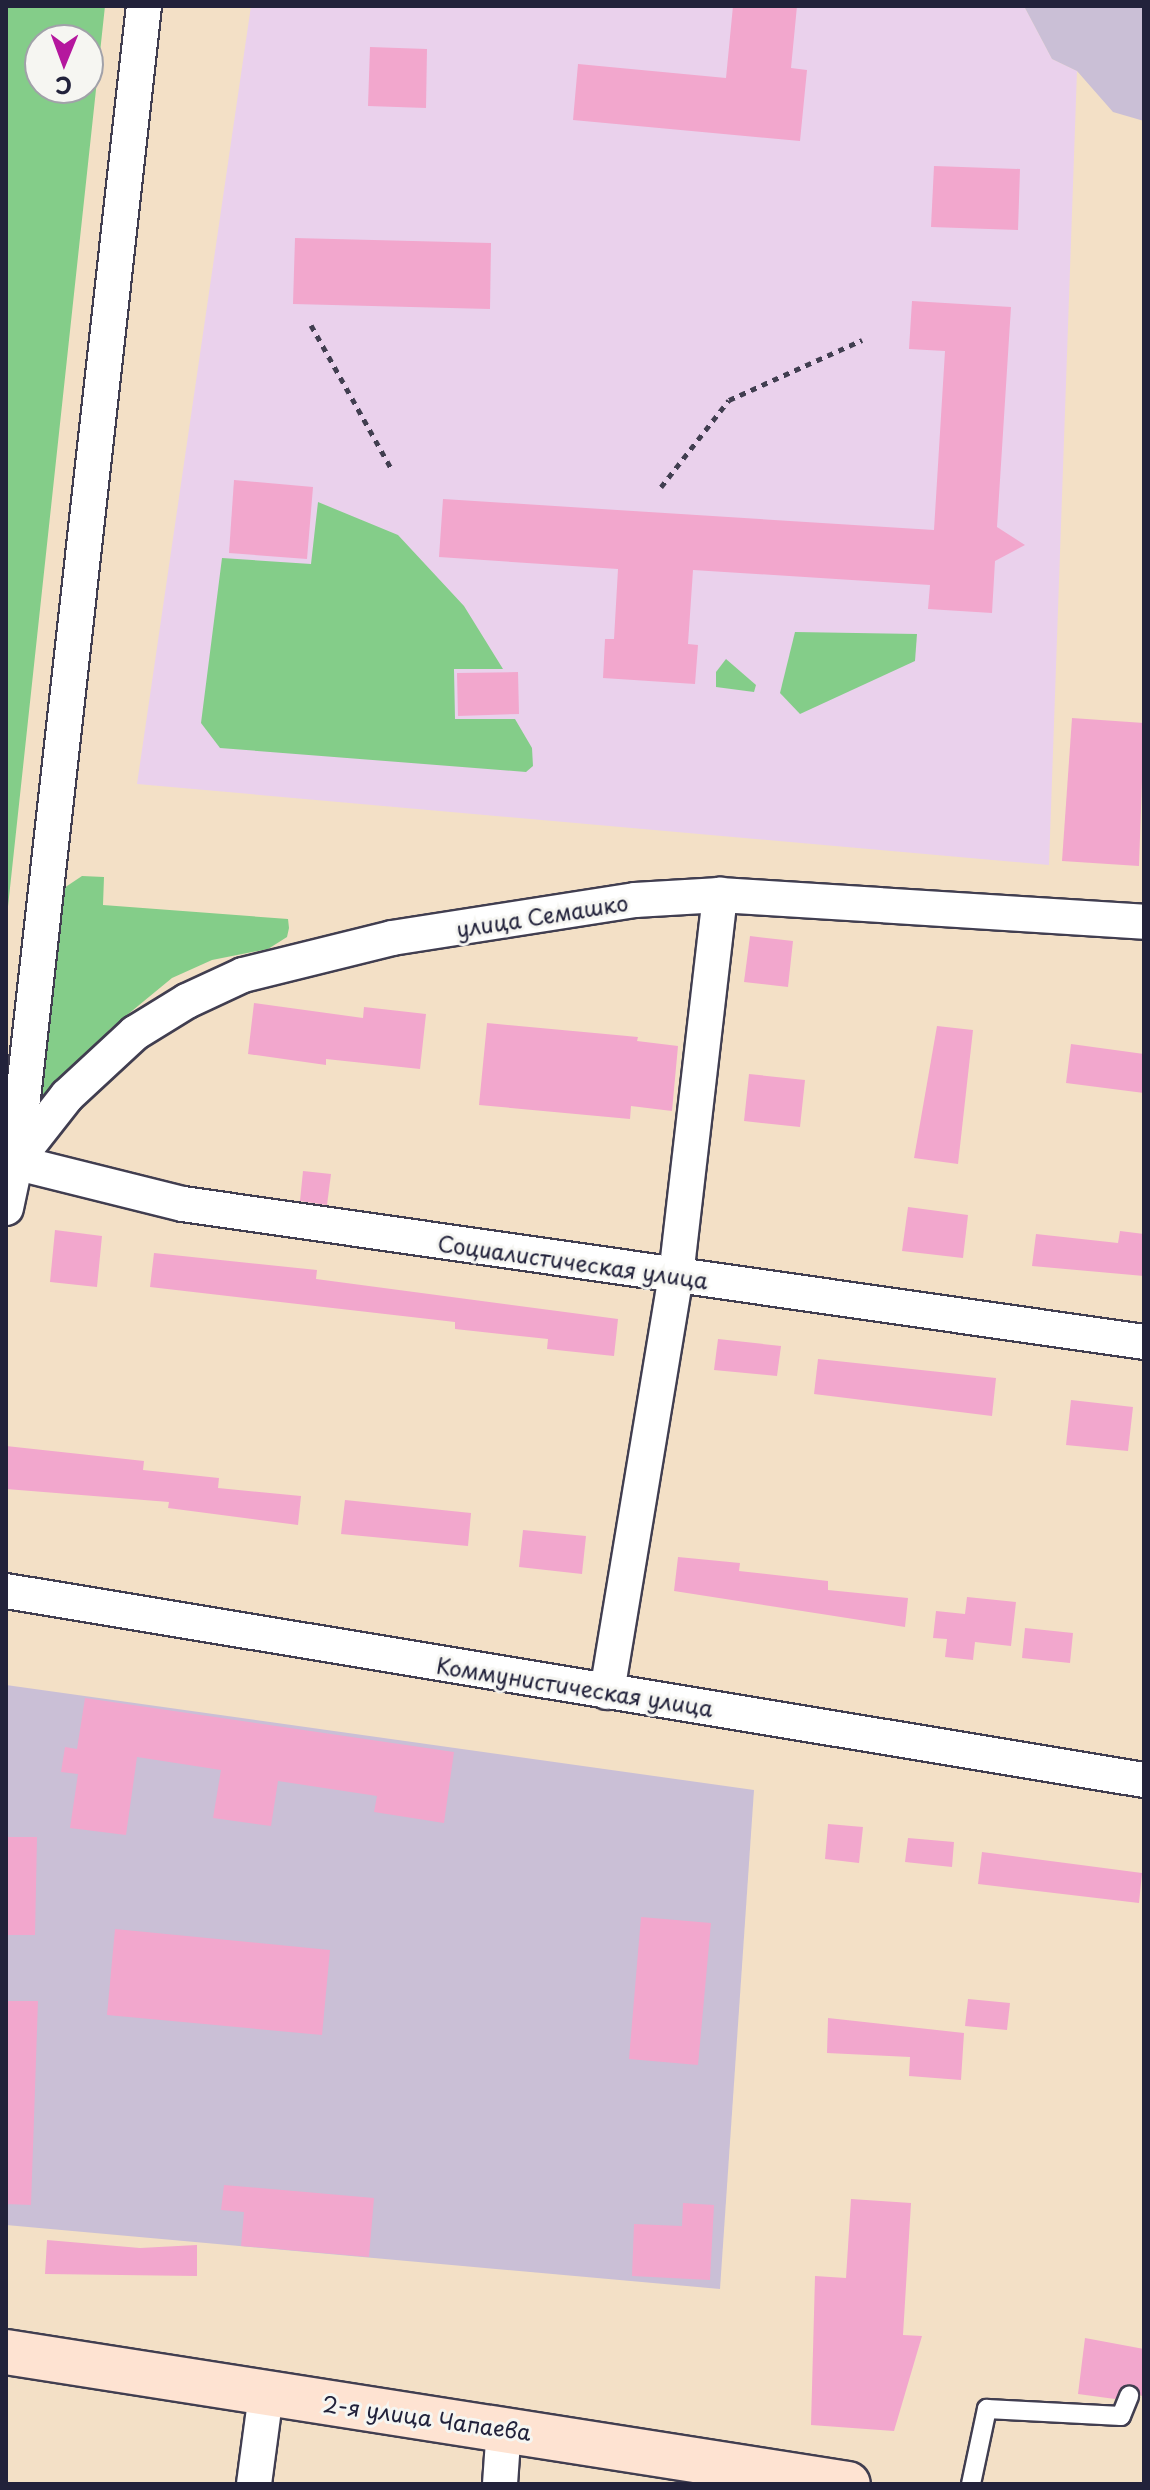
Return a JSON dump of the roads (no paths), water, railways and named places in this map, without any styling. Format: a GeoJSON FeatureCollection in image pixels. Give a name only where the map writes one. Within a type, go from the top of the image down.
{"type":"FeatureCollection","features":[{"type":"Feature","properties":{"kind":"main road","name":"2-я улица Чапаева"},"geometry":{"type":"LineString","coordinates":[[6,2352],[266,2394],[504,2427],[848,2484]]}},
{"type":"Feature","properties":{"kind":"street"},"geometry":{"type":"LineString","coordinates":[[6,1208],[144,6]]}},
{"type":"Feature","properties":{"kind":"street"},"geometry":{"type":"LineString","coordinates":[[607,1692],[676,1276],[720,895]]}},
{"type":"Feature","properties":{"kind":"street","name":"улица Семашко"},"geometry":{"type":"LineString","coordinates":[[11,1160],[67,1096],[135,1033],[243,975],[392,938],[635,900],[720,895],[1144,922]]}},
{"type":"Feature","properties":{"kind":"street","name":"Социалистическая улица"},"geometry":{"type":"LineString","coordinates":[[11,1160],[183,1204],[1144,1342]]}},
{"type":"Feature","properties":{"kind":"street","name":"Коммунистическая улица"},"geometry":{"type":"LineString","coordinates":[[6,1591],[1144,1780]]}},
{"type":"Feature","properties":{"kind":"street"},"geometry":{"type":"LineString","coordinates":[[254,2484],[266,2394]]}},
{"type":"Feature","properties":{"kind":"street"},"geometry":{"type":"LineString","coordinates":[[500,2484],[504,2427]]}},
{"type":"Feature","properties":{"kind":"lane"},"geometry":{"type":"LineString","coordinates":[[971,2484],[987,2409],[1121,2416],[1129,2396]]}}]}
